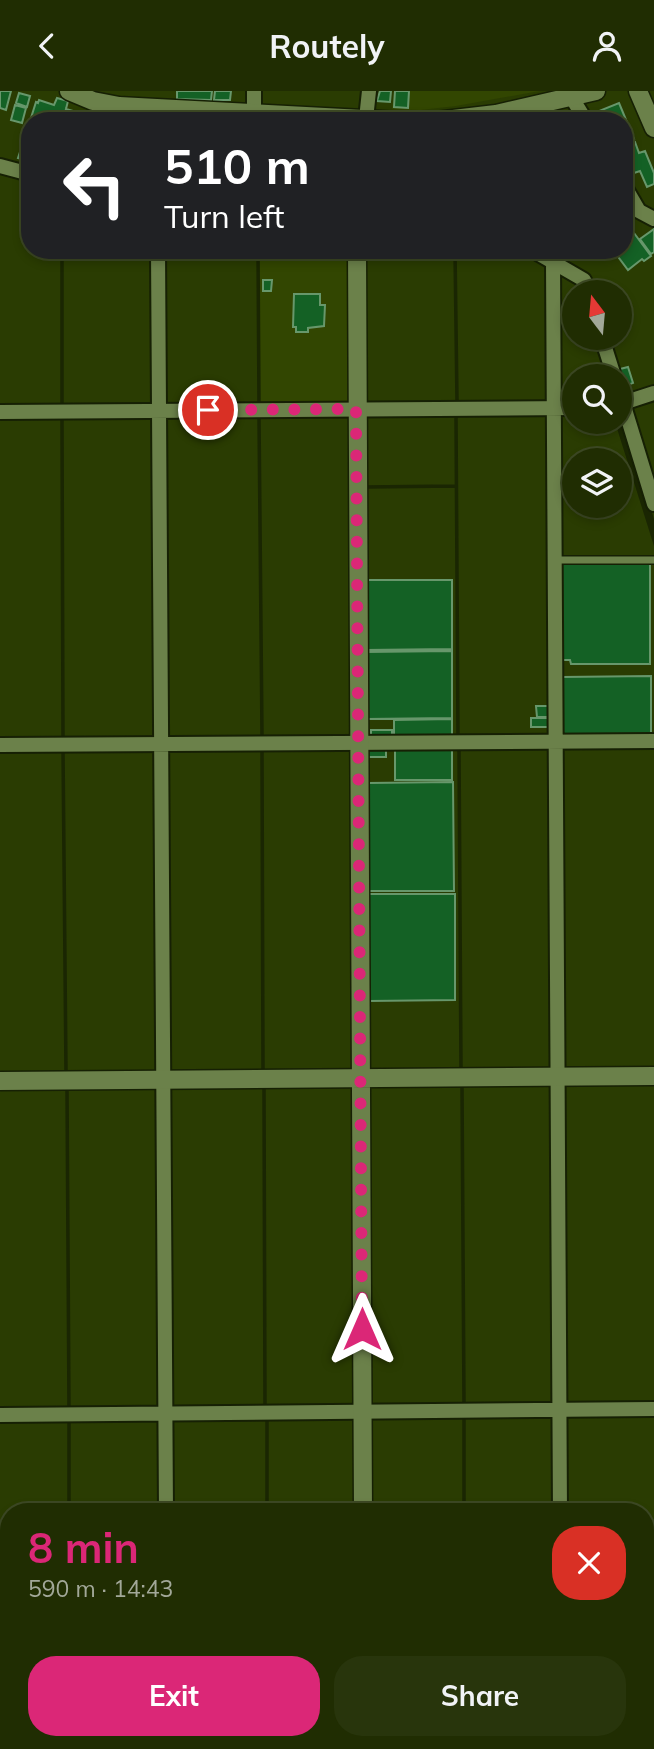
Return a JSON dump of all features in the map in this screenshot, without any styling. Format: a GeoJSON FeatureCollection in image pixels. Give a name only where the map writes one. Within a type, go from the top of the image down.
{"type":"FeatureCollection","features":[{"type":"Feature","properties":{"kind":"street"},"geometry":{"type":"LineString","coordinates":[[69,91],[93,101],[119,106],[235,112]]}},
{"type":"Feature","properties":{"kind":"street"},"geometry":{"type":"LineString","coordinates":[[254,91],[254,112]]}},
{"type":"Feature","properties":{"kind":"street"},"geometry":{"type":"LineString","coordinates":[[365,112],[369,91]]}},
{"type":"Feature","properties":{"kind":"street"},"geometry":{"type":"LineString","coordinates":[[504,112],[596,91]]}},
{"type":"Feature","properties":{"kind":"street"},"geometry":{"type":"LineString","coordinates":[[638,91],[654,128]]}},
{"type":"Feature","properties":{"kind":"street"},"geometry":{"type":"LineString","coordinates":[[569,96],[580,112]]}},
{"type":"Feature","properties":{"kind":"street"},"geometry":{"type":"LineString","coordinates":[[0,166],[21,172]]}},
{"type":"Feature","properties":{"kind":"street"},"geometry":{"type":"LineString","coordinates":[[633,201],[639,211],[654,219]]}},
{"type":"Feature","properties":{"kind":"street"},"geometry":{"type":"LineString","coordinates":[[158,259],[166,1503]]}},
{"type":"Feature","properties":{"kind":"street"},"geometry":{"type":"LineString","coordinates":[[357,259],[363,1503]]}},
{"type":"Feature","properties":{"kind":"street"},"geometry":{"type":"LineString","coordinates":[[549,259],[584,280]]}},
{"type":"Feature","properties":{"kind":"street"},"geometry":{"type":"LineString","coordinates":[[553,261],[560,1503]]}},
{"type":"Feature","properties":{"kind":"street"},"geometry":{"type":"LineString","coordinates":[[632,398],[654,393]]}},
{"type":"Feature","properties":{"kind":"street"},"geometry":{"type":"LineString","coordinates":[[0,412],[562,408]]}},
{"type":"Feature","properties":{"kind":"street"},"geometry":{"type":"LineString","coordinates":[[632,434],[654,504]]}},
{"type":"Feature","properties":{"kind":"street"},"geometry":{"type":"LineString","coordinates":[[0,745],[654,741]]}},
{"type":"Feature","properties":{"kind":"street"},"geometry":{"type":"LineString","coordinates":[[0,1081],[654,1076]]}},
{"type":"Feature","properties":{"kind":"street"},"geometry":{"type":"LineString","coordinates":[[0,1415],[654,1409]]}},
{"type":"Feature","properties":{"kind":"lane"},"geometry":{"type":"LineString","coordinates":[[554,560],[654,560]]}},
{"type":"Feature","properties":{"kind":"shaded area"},"geometry":{"type":"Polygon","coordinates":[[[394,91],[540,91],[420,110],[392,109],[394,91]]]}},
{"type":"Feature","properties":{"kind":"shaded area"},"geometry":{"type":"Polygon","coordinates":[[[258,259],[351,259],[352,405],[259,406],[258,259]]]}},
{"type":"Feature","properties":{"kind":"shaded area"},"geometry":{"type":"Polygon","coordinates":[[[619,434],[628,434],[654,519],[654,546],[632,476],[632,448],[623,448],[619,434]]]}},
{"type":"Feature","properties":{"kind":"building"},"geometry":{"type":"Polygon","coordinates":[[[0,91],[11,91],[6,110],[0,108],[0,91]]]}},
{"type":"Feature","properties":{"kind":"building"},"geometry":{"type":"Polygon","coordinates":[[[177,91],[212,91],[211,100],[177,99],[177,91]]]}},
{"type":"Feature","properties":{"kind":"building"},"geometry":{"type":"Polygon","coordinates":[[[215,91],[231,91],[230,100],[214,100],[215,91]]]}},
{"type":"Feature","properties":{"kind":"building"},"geometry":{"type":"Polygon","coordinates":[[[380,91],[391,91],[390,102],[377,101],[380,91]]]}},
{"type":"Feature","properties":{"kind":"building"},"geometry":{"type":"Polygon","coordinates":[[[395,91],[409,91],[408,108],[394,107],[395,91]]]}},
{"type":"Feature","properties":{"kind":"building"},"geometry":{"type":"Polygon","coordinates":[[[19,93],[30,96],[27,107],[16,103],[19,93]]]}},
{"type":"Feature","properties":{"kind":"building"},"geometry":{"type":"Polygon","coordinates":[[[57,98],[68,101],[65,112],[33,112],[39,100],[54,105],[57,98]]]}},
{"type":"Feature","properties":{"kind":"building"},"geometry":{"type":"Polygon","coordinates":[[[619,103],[623,112],[599,112],[619,103]]]}},
{"type":"Feature","properties":{"kind":"building"},"geometry":{"type":"Polygon","coordinates":[[[15,105],[26,108],[25,112],[21,112],[21,123],[11,120],[15,105]]]}},
{"type":"Feature","properties":{"kind":"building"},"geometry":{"type":"Polygon","coordinates":[[[635,142],[639,153],[645,151],[654,173],[654,184],[647,187],[640,171],[634,173],[633,171],[635,142]]]}},
{"type":"Feature","properties":{"kind":"building"},"geometry":{"type":"Polygon","coordinates":[[[654,229],[654,252],[651,254],[640,239],[654,229]]]}},
{"type":"Feature","properties":{"kind":"building"},"geometry":{"type":"Polygon","coordinates":[[[633,234],[651,256],[644,261],[642,259],[628,270],[620,259],[633,259],[633,234]]]}},
{"type":"Feature","properties":{"kind":"building"},"geometry":{"type":"Polygon","coordinates":[[[263,280],[272,280],[271,291],[263,291],[263,280]]]}},
{"type":"Feature","properties":{"kind":"building"},"geometry":{"type":"Polygon","coordinates":[[[294,294],[320,294],[320,305],[325,305],[324,326],[308,328],[308,332],[296,332],[296,327],[293,327],[294,294]]]}},
{"type":"Feature","properties":{"kind":"building"},"geometry":{"type":"Polygon","coordinates":[[[561,564],[650,564],[650,664],[571,664],[570,660],[561,660],[561,564]]]}},
{"type":"Feature","properties":{"kind":"building"},"geometry":{"type":"Polygon","coordinates":[[[365,580],[452,580],[452,649],[365,650],[365,580]]]}},
{"type":"Feature","properties":{"kind":"building"},"geometry":{"type":"Polygon","coordinates":[[[452,651],[452,718],[366,719],[365,652],[452,651]]]}},
{"type":"Feature","properties":{"kind":"building"},"geometry":{"type":"Polygon","coordinates":[[[651,676],[651,735],[562,735],[562,677],[651,676]]]}},
{"type":"Feature","properties":{"kind":"building"},"geometry":{"type":"Polygon","coordinates":[[[536,706],[549,706],[549,717],[537,717],[536,706]]]}},
{"type":"Feature","properties":{"kind":"building"},"geometry":{"type":"Polygon","coordinates":[[[531,718],[550,718],[550,727],[531,727],[531,718]]]}},
{"type":"Feature","properties":{"kind":"building"},"geometry":{"type":"Polygon","coordinates":[[[452,719],[452,736],[394,736],[394,720],[452,719]]]}},
{"type":"Feature","properties":{"kind":"building"},"geometry":{"type":"Polygon","coordinates":[[[371,730],[392,730],[392,736],[371,736],[371,730]]]}},
{"type":"Feature","properties":{"kind":"building"},"geometry":{"type":"Polygon","coordinates":[[[367,748],[386,748],[386,757],[367,757],[367,748]]]}},
{"type":"Feature","properties":{"kind":"building"},"geometry":{"type":"Polygon","coordinates":[[[395,748],[452,748],[452,780],[395,780],[395,748]]]}},
{"type":"Feature","properties":{"kind":"building"},"geometry":{"type":"Polygon","coordinates":[[[453,782],[454,891],[369,891],[368,783],[453,782]]]}},
{"type":"Feature","properties":{"kind":"building"},"geometry":{"type":"Polygon","coordinates":[[[369,894],[455,894],[455,1000],[369,1001],[369,894]]]}},
{"type":"Feature","properties":{"kind":"waterway"},"geometry":{"type":"LineString","coordinates":[[62,259],[62,404]]}},
{"type":"Feature","properties":{"kind":"waterway"},"geometry":{"type":"LineString","coordinates":[[258,259],[259,404]]}},
{"type":"Feature","properties":{"kind":"waterway"},"geometry":{"type":"LineString","coordinates":[[455,259],[457,401]]}},
{"type":"Feature","properties":{"kind":"waterway"},"geometry":{"type":"LineString","coordinates":[[456,416],[458,737]]}},
{"type":"Feature","properties":{"kind":"waterway"},"geometry":{"type":"LineString","coordinates":[[259,417],[262,736]]}},
{"type":"Feature","properties":{"kind":"waterway"},"geometry":{"type":"LineString","coordinates":[[62,418],[63,740]]}},
{"type":"Feature","properties":{"kind":"waterway"},"geometry":{"type":"LineString","coordinates":[[365,487],[456,486]]}},
{"type":"Feature","properties":{"kind":"waterway"},"geometry":{"type":"LineString","coordinates":[[459,747],[461,1069]]}},
{"type":"Feature","properties":{"kind":"waterway"},"geometry":{"type":"LineString","coordinates":[[262,749],[263,1071]]}},
{"type":"Feature","properties":{"kind":"waterway"},"geometry":{"type":"LineString","coordinates":[[63,750],[66,1072]]}},
{"type":"Feature","properties":{"kind":"waterway"},"geometry":{"type":"LineString","coordinates":[[462,1085],[464,1403]]}},
{"type":"Feature","properties":{"kind":"waterway"},"geometry":{"type":"LineString","coordinates":[[67,1088],[69,1409]]}},
{"type":"Feature","properties":{"kind":"waterway"},"geometry":{"type":"LineString","coordinates":[[264,1088],[265,1407]]}},
{"type":"Feature","properties":{"kind":"waterway"},"geometry":{"type":"LineString","coordinates":[[464,1416],[464,1503]]}},
{"type":"Feature","properties":{"kind":"waterway"},"geometry":{"type":"LineString","coordinates":[[267,1418],[267,1503]]}},
{"type":"Feature","properties":{"kind":"waterway"},"geometry":{"type":"LineString","coordinates":[[69,1419],[69,1503]]}},
{"type":"Feature","properties":{"kind":"route"},"geometry":{"type":"LineString","coordinates":[[208,410],[356,409],[362,1329]]}}]}
